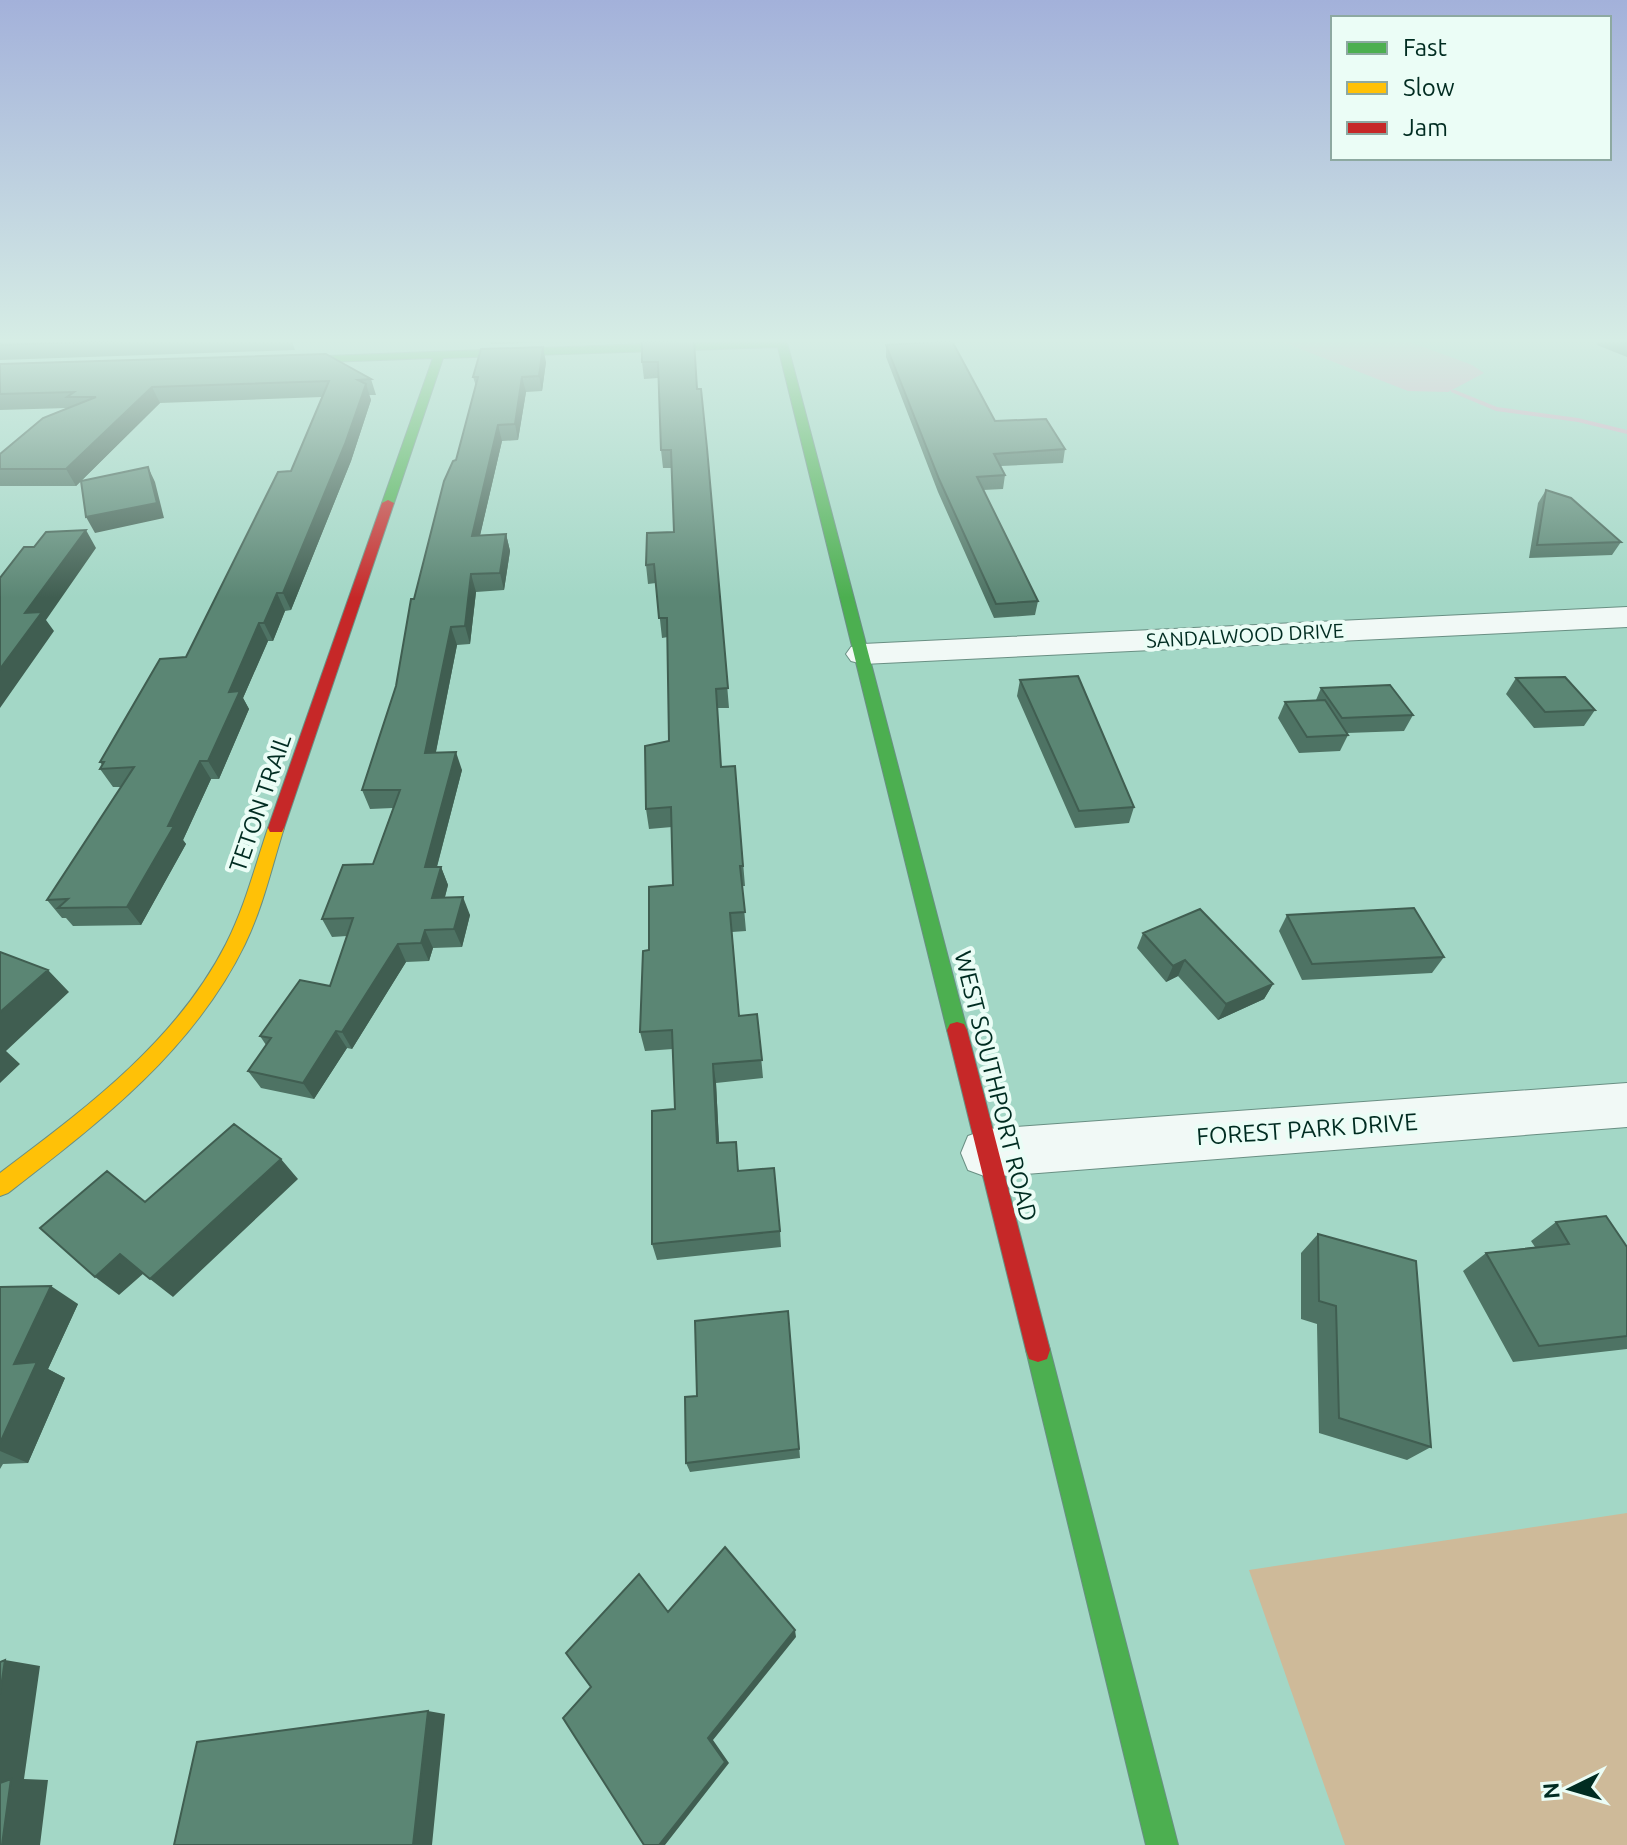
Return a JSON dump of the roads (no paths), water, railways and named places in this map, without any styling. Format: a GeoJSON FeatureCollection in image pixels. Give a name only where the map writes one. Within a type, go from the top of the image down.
{"type":"FeatureCollection","features":[{"type":"Feature","properties":{"kind":"street","name":"TETON TRAIL"},"geometry":{"type":"LineString","coordinates":[[0,1186],[94,1113],[162,1050],[201,1002],[236,943],[415,425]]}},
{"type":"Feature","properties":{"kind":"street","name":"WEST SOUTHPORT ROAD"},"geometry":{"type":"LineString","coordinates":[[803,425],[1162,1845]]}},
{"type":"Feature","properties":{"kind":"street","name":"SANDALWOOD DRIVE"},"geometry":{"type":"LineString","coordinates":[[863,654],[1627,617]]}},
{"type":"Feature","properties":{"kind":"street","name":"FOREST PARK DRIVE"},"geometry":{"type":"LineString","coordinates":[[987,1153],[1627,1105]]}},
{"type":"Feature","properties":{"kind":"waterway"},"geometry":{"type":"LineString","coordinates":[[1599,425],[1627,432]]}}]}
